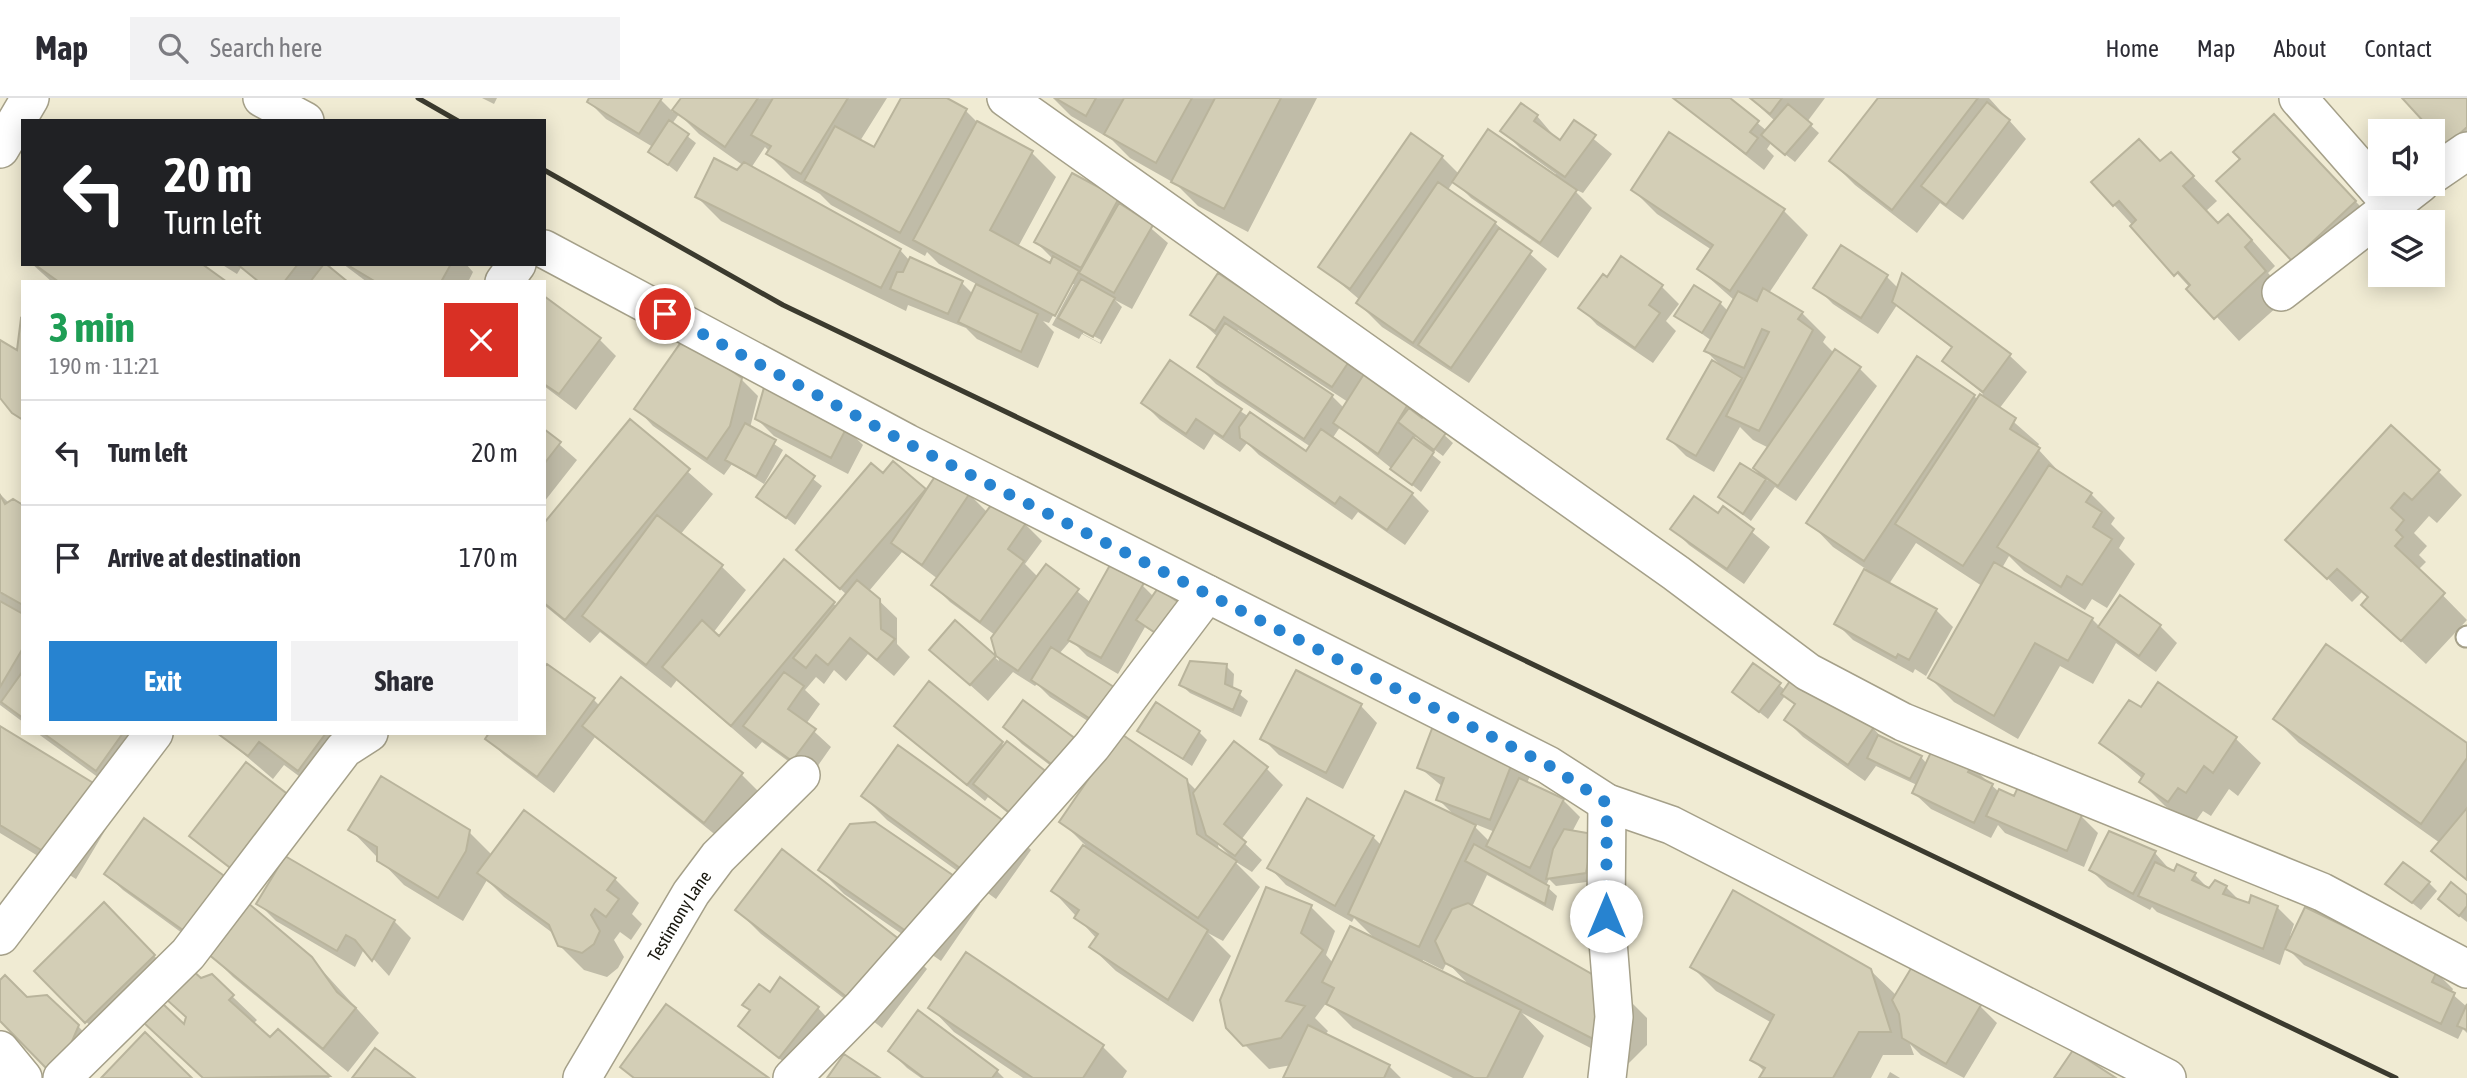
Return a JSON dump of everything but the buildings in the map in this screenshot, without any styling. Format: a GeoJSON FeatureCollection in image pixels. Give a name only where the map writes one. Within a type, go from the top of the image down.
{"type":"FeatureCollection","features":[{"type":"Feature","properties":{"kind":"street"},"geometry":{"type":"LineString","coordinates":[[0,149],[30,98]]}},
{"type":"Feature","properties":{"kind":"street"},"geometry":{"type":"LineString","coordinates":[[262,98],[301,119]]}},
{"type":"Feature","properties":{"kind":"street"},"geometry":{"type":"LineString","coordinates":[[1006,98],[1676,573],[1808,672],[1903,722],[2322,892],[2467,969]]}},
{"type":"Feature","properties":{"kind":"street"},"geometry":{"type":"LineString","coordinates":[[2298,98],[2368,161]]}},
{"type":"Feature","properties":{"kind":"street"},"geometry":{"type":"LineString","coordinates":[[2445,166],[2467,150]]}},
{"type":"Feature","properties":{"kind":"street"},"geometry":{"type":"LineString","coordinates":[[2281,292],[2402,196]]}},
{"type":"Feature","properties":{"kind":"street"},"geometry":{"type":"LineString","coordinates":[[546,250],[907,443],[1548,765],[1607,803],[1671,825],[2167,1078]]}},
{"type":"Feature","properties":{"kind":"street"},"geometry":{"type":"LineString","coordinates":[[792,1078],[862,1007],[1092,746],[1207,594]]}},
{"type":"Feature","properties":{"kind":"street"},"geometry":{"type":"LineString","coordinates":[[0,936],[152,735]]}},
{"type":"Feature","properties":{"kind":"street"},"geometry":{"type":"LineString","coordinates":[[62,1078],[188,954],[344,749],[366,735]]}},
{"type":"Feature","properties":{"kind":"street","name":"Testimony Lane"},"geometry":{"type":"LineString","coordinates":[[582,1078],[691,893],[718,857],[801,775]]}},
{"type":"Feature","properties":{"kind":"street"},"geometry":{"type":"LineString","coordinates":[[1607,803],[1606,916],[1614,1017],[1607,1078]]}},
{"type":"Feature","properties":{"kind":"street"},"geometry":{"type":"LineString","coordinates":[[0,1050],[23,1078]]}},
{"type":"Feature","properties":{"kind":"railway"},"geometry":{"type":"LineString","coordinates":[[418,98],[455,119]]}},
{"type":"Feature","properties":{"kind":"railway"},"geometry":{"type":"LineString","coordinates":[[546,171],[783,305],[2396,1078]]}},
{"type":"Feature","properties":{"kind":"route"},"geometry":{"type":"LineString","coordinates":[[665,314],[907,443],[1548,765],[1607,803],[1606,916]]}}]}
